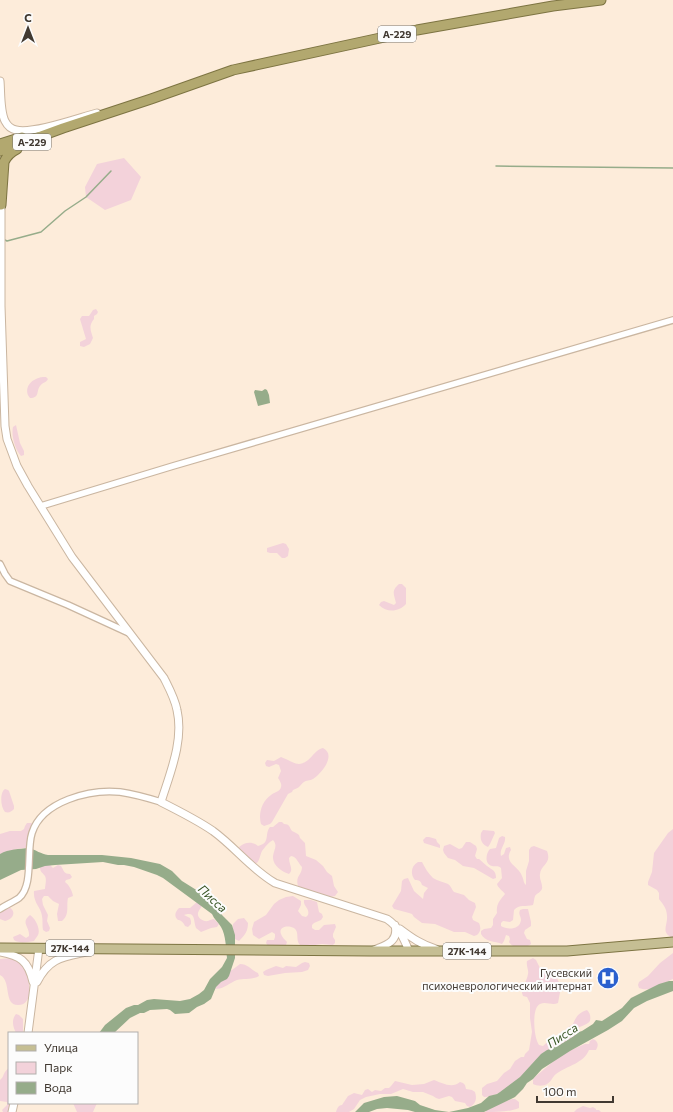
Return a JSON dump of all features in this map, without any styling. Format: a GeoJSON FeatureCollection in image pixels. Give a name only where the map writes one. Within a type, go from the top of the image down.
{"type":"FeatureCollection","features":[{"type":"Feature","properties":{"kind":"highway","name":"А-229"},"geometry":{"type":"LineString","coordinates":[[0,144],[105,112],[233,70],[417,30],[553,6],[601,0]]}},
{"type":"Feature","properties":{"kind":"highway","name":"А-229"},"geometry":{"type":"LineString","coordinates":[[0,151],[105,112]]}},
{"type":"Feature","properties":{"kind":"highway","name":"A-229"},"geometry":{"type":"LineString","coordinates":[[0,201],[4,162],[11,152],[21,146],[65,130],[105,112]]}},
{"type":"Feature","properties":{"kind":"main road","name":"27К-144"},"geometry":{"type":"LineString","coordinates":[[0,948],[409,952],[568,951],[673,942]]}},
{"type":"Feature","properties":{"kind":"street"},"geometry":{"type":"LineString","coordinates":[[0,81],[4,120],[11,128],[15,130],[28,131],[105,112]]}},
{"type":"Feature","properties":{"kind":"street"},"geometry":{"type":"LineString","coordinates":[[0,164],[2,405],[7,439],[17,466],[28,486],[72,557],[164,678],[177,710],[178,741],[162,802]]}},
{"type":"Feature","properties":{"kind":"street"},"geometry":{"type":"LineString","coordinates":[[41,506],[673,320]]}},
{"type":"Feature","properties":{"kind":"street"},"geometry":{"type":"LineString","coordinates":[[0,564],[4,574],[10,581],[68,605],[130,634]]}},
{"type":"Feature","properties":{"kind":"street"},"geometry":{"type":"LineString","coordinates":[[0,909],[20,897],[26,886],[30,843],[35,824],[41,817],[59,803],[83,795],[119,792],[139,795],[162,802],[192,818],[213,832],[264,877],[275,883],[387,918],[418,942],[426,946],[448,952]]}},
{"type":"Feature","properties":{"kind":"street"},"geometry":{"type":"LineString","coordinates":[[370,951],[386,945],[395,938],[395,925]]}},
{"type":"Feature","properties":{"kind":"street"},"geometry":{"type":"LineString","coordinates":[[395,925],[401,933],[409,952]]}},
{"type":"Feature","properties":{"kind":"street"},"geometry":{"type":"LineString","coordinates":[[28,1032],[39,948]]}},
{"type":"Feature","properties":{"kind":"street"},"geometry":{"type":"LineString","coordinates":[[34,988],[42,972],[50,964],[60,958],[100,949]]}},
{"type":"Feature","properties":{"kind":"street"},"geometry":{"type":"LineString","coordinates":[[0,952],[21,958],[27,964],[34,988]]}},
{"type":"Feature","properties":{"kind":"green space"},"geometry":{"type":"Polygon","coordinates":[[[124,158],[141,177],[131,200],[105,210],[86,197],[85,187],[97,164],[124,158]]]}},
{"type":"Feature","properties":{"kind":"green space"},"geometry":{"type":"Polygon","coordinates":[[[96,309],[98,312],[94,316],[91,326],[93,338],[90,344],[84,347],[80,346],[80,342],[86,339],[80,319],[82,316],[89,316],[93,310],[96,309]]]}},
{"type":"Feature","properties":{"kind":"green space"},"geometry":{"type":"Polygon","coordinates":[[[46,377],[48,379],[40,386],[37,396],[30,398],[27,390],[31,382],[39,378],[46,377]]]}},
{"type":"Feature","properties":{"kind":"green space"},"geometry":{"type":"Polygon","coordinates":[[[16,425],[20,443],[24,451],[24,455],[21,456],[15,446],[13,438],[13,427],[16,425]]]}},
{"type":"Feature","properties":{"kind":"green space"},"geometry":{"type":"Polygon","coordinates":[[[283,543],[286,544],[289,549],[288,556],[285,558],[282,558],[277,553],[267,552],[267,548],[283,543]]]}},
{"type":"Feature","properties":{"kind":"green space"},"geometry":{"type":"Polygon","coordinates":[[[402,584],[406,588],[406,604],[400,609],[396,610],[382,608],[379,605],[381,602],[384,601],[394,605],[396,603],[394,591],[396,586],[402,584]]]}},
{"type":"Feature","properties":{"kind":"green space"},"geometry":{"type":"Polygon","coordinates":[[[323,748],[327,751],[328,760],[320,773],[313,779],[305,781],[288,794],[270,824],[264,826],[261,824],[260,816],[263,804],[272,794],[280,789],[281,786],[281,782],[278,778],[281,771],[279,765],[276,764],[269,767],[266,766],[265,763],[267,760],[274,761],[281,757],[299,764],[309,759],[317,751],[323,748]]]}},
{"type":"Feature","properties":{"kind":"green space"},"geometry":{"type":"Polygon","coordinates":[[[5,789],[9,791],[14,806],[14,809],[11,812],[5,812],[1,803],[1,796],[5,789]]]}},
{"type":"Feature","properties":{"kind":"green space"},"geometry":{"type":"Polygon","coordinates":[[[279,822],[288,825],[292,831],[299,835],[305,843],[306,856],[316,860],[332,876],[334,886],[338,892],[335,896],[331,897],[321,895],[298,886],[297,880],[302,867],[296,859],[291,856],[289,858],[291,869],[289,874],[278,868],[273,859],[275,846],[273,840],[262,851],[258,862],[255,864],[252,863],[242,852],[239,847],[244,844],[251,843],[258,846],[265,843],[270,827],[273,827],[279,822]]]}},
{"type":"Feature","properties":{"kind":"green space"},"geometry":{"type":"Polygon","coordinates":[[[27,823],[34,824],[36,831],[28,846],[25,848],[16,849],[0,857],[0,834],[10,831],[21,831],[27,823]]]}},
{"type":"Feature","properties":{"kind":"green space"},"geometry":{"type":"Polygon","coordinates":[[[673,829],[673,938],[667,934],[666,931],[667,913],[659,899],[659,893],[657,890],[648,885],[648,882],[652,872],[654,853],[668,833],[673,829]]]}},
{"type":"Feature","properties":{"kind":"green space"},"geometry":{"type":"Polygon","coordinates":[[[483,830],[494,831],[495,833],[488,847],[482,843],[481,833],[483,830]]]}},
{"type":"Feature","properties":{"kind":"green space"},"geometry":{"type":"Polygon","coordinates":[[[502,836],[505,837],[505,842],[501,851],[501,856],[504,854],[506,848],[510,847],[510,861],[523,877],[526,885],[526,871],[529,861],[529,850],[531,847],[534,846],[547,851],[548,855],[548,859],[540,874],[542,889],[535,896],[533,905],[520,906],[516,908],[514,910],[513,920],[510,922],[503,921],[501,923],[501,926],[504,927],[513,928],[518,926],[521,920],[519,913],[520,910],[528,909],[531,926],[525,930],[524,933],[527,939],[530,940],[531,944],[528,946],[513,946],[509,942],[509,936],[506,935],[502,944],[485,939],[481,934],[481,931],[491,928],[493,925],[493,919],[497,913],[498,905],[505,894],[497,884],[502,878],[501,868],[489,865],[486,858],[490,849],[496,848],[499,838],[502,836]]]}},
{"type":"Feature","properties":{"kind":"green space"},"geometry":{"type":"Polygon","coordinates":[[[426,837],[436,839],[440,845],[440,848],[424,843],[423,840],[426,837]]]}},
{"type":"Feature","properties":{"kind":"green space"},"geometry":{"type":"Polygon","coordinates":[[[466,842],[470,842],[476,846],[477,849],[475,856],[493,870],[496,878],[493,879],[474,868],[463,866],[455,860],[448,858],[444,853],[444,846],[450,844],[459,849],[462,848],[466,842]]]}},
{"type":"Feature","properties":{"kind":"green space"},"geometry":{"type":"Polygon","coordinates":[[[418,862],[422,862],[433,878],[448,884],[454,892],[464,895],[475,903],[476,907],[472,917],[473,920],[480,925],[480,931],[477,935],[474,936],[465,932],[454,932],[435,924],[422,923],[412,914],[394,909],[392,906],[401,891],[402,881],[404,879],[408,878],[414,891],[423,899],[424,893],[428,888],[422,885],[420,881],[415,880],[412,873],[414,866],[418,862]]]}},
{"type":"Feature","properties":{"kind":"green space"},"geometry":{"type":"Polygon","coordinates":[[[49,864],[53,868],[58,865],[61,866],[65,873],[70,874],[72,877],[65,882],[70,888],[73,896],[68,898],[66,916],[62,921],[58,921],[57,914],[59,904],[48,896],[44,896],[42,899],[43,905],[48,915],[47,921],[50,928],[49,931],[46,932],[43,930],[41,913],[35,899],[34,891],[45,889],[46,878],[40,867],[49,864]]]}},
{"type":"Feature","properties":{"kind":"green space"},"geometry":{"type":"Polygon","coordinates":[[[293,896],[301,901],[298,911],[302,916],[306,917],[308,913],[304,900],[317,902],[319,912],[323,917],[321,920],[312,925],[312,928],[315,930],[319,930],[324,925],[335,924],[336,927],[333,937],[335,943],[333,945],[300,945],[296,930],[289,927],[284,927],[280,931],[287,942],[286,945],[268,946],[266,943],[267,940],[274,940],[275,937],[275,934],[272,932],[259,939],[253,935],[252,929],[254,922],[266,915],[279,900],[293,896]]]}},
{"type":"Feature","properties":{"kind":"green space"},"geometry":{"type":"Polygon","coordinates":[[[197,902],[202,906],[198,913],[199,918],[206,921],[214,919],[219,924],[217,927],[201,932],[196,928],[191,914],[184,915],[190,918],[191,921],[191,924],[188,927],[176,918],[179,908],[190,908],[197,902]]]}},
{"type":"Feature","properties":{"kind":"green space"},"geometry":{"type":"Polygon","coordinates":[[[9,907],[13,911],[12,917],[5,921],[0,919],[0,911],[9,907]]]}},
{"type":"Feature","properties":{"kind":"green space"},"geometry":{"type":"Polygon","coordinates":[[[30,915],[36,921],[39,933],[38,936],[34,941],[21,942],[14,940],[13,937],[20,934],[26,938],[29,936],[26,920],[30,915]]]}},
{"type":"Feature","properties":{"kind":"green space"},"geometry":{"type":"Polygon","coordinates":[[[244,918],[248,923],[247,931],[239,941],[233,938],[233,924],[238,919],[244,918]]]}},
{"type":"Feature","properties":{"kind":"green space"},"geometry":{"type":"Polygon","coordinates":[[[673,953],[673,979],[657,987],[648,989],[639,988],[639,982],[648,976],[660,963],[673,953]]]}},
{"type":"Feature","properties":{"kind":"green space"},"geometry":{"type":"Polygon","coordinates":[[[12,958],[25,969],[29,982],[29,995],[24,1004],[13,1004],[9,997],[6,982],[0,975],[0,959],[12,958]]]}},
{"type":"Feature","properties":{"kind":"green space"},"geometry":{"type":"Polygon","coordinates":[[[533,958],[536,960],[541,970],[549,971],[557,978],[561,987],[558,1003],[540,1004],[535,1011],[534,1024],[537,1042],[539,1045],[543,1046],[553,1037],[563,1033],[573,1024],[581,1012],[587,1010],[589,1012],[590,1021],[577,1029],[575,1032],[575,1037],[507,1088],[496,1094],[484,1097],[482,1095],[482,1088],[487,1084],[497,1081],[510,1069],[515,1061],[521,1057],[524,1057],[529,1050],[532,1032],[530,1003],[527,997],[523,996],[522,993],[528,974],[527,961],[533,958]]]}},
{"type":"Feature","properties":{"kind":"green space"},"geometry":{"type":"Polygon","coordinates":[[[305,962],[309,963],[310,966],[308,970],[302,972],[268,976],[264,975],[263,972],[276,966],[283,968],[286,966],[296,967],[305,962]]]}},
{"type":"Feature","properties":{"kind":"green space"},"geometry":{"type":"Polygon","coordinates":[[[240,964],[247,966],[258,973],[259,976],[237,980],[216,989],[213,988],[229,971],[240,964]]]}},
{"type":"Feature","properties":{"kind":"green space"},"geometry":{"type":"Polygon","coordinates":[[[16,1014],[19,1015],[23,1019],[23,1032],[16,1032],[13,1024],[14,1016],[16,1014]]]}},
{"type":"Feature","properties":{"kind":"green space"},"geometry":{"type":"Polygon","coordinates":[[[593,1039],[598,1043],[596,1050],[589,1050],[583,1058],[556,1074],[547,1084],[540,1086],[533,1084],[535,1077],[562,1054],[585,1044],[589,1044],[593,1039]]]}},
{"type":"Feature","properties":{"kind":"green space"},"geometry":{"type":"Polygon","coordinates":[[[8,1069],[8,1104],[12,1104],[10,1112],[3,1112],[2,1110],[7,1105],[7,1102],[0,1101],[0,1080],[8,1069]]]}},
{"type":"Feature","properties":{"kind":"green space"},"geometry":{"type":"Polygon","coordinates":[[[434,1080],[450,1085],[460,1082],[463,1083],[466,1089],[475,1092],[475,1103],[470,1107],[465,1103],[455,1101],[449,1096],[439,1099],[423,1092],[413,1092],[403,1089],[391,1094],[380,1094],[366,1097],[360,1100],[354,1109],[349,1112],[336,1112],[338,1107],[342,1105],[348,1096],[354,1093],[362,1095],[365,1090],[368,1089],[372,1092],[375,1090],[381,1091],[385,1088],[389,1088],[395,1081],[412,1085],[424,1084],[434,1080]]]}},
{"type":"Feature","properties":{"kind":"green space"},"geometry":{"type":"Polygon","coordinates":[[[512,1099],[519,1102],[519,1108],[499,1112],[486,1112],[486,1110],[498,1104],[512,1099]]]}},
{"type":"Feature","properties":{"kind":"green space"},"geometry":{"type":"Polygon","coordinates":[[[73,1104],[97,1104],[93,1112],[77,1112],[73,1104]]]}},
{"type":"Feature","properties":{"kind":"green space"},"geometry":{"type":"Polygon","coordinates":[[[583,1106],[590,1108],[593,1107],[601,1112],[574,1112],[583,1106]]]}},
{"type":"Feature","properties":{"kind":"water"},"geometry":{"type":"Polygon","coordinates":[[[265,389],[269,395],[270,403],[258,406],[254,392],[255,390],[262,391],[265,389]]]}},
{"type":"Feature","properties":{"kind":"water"},"geometry":{"type":"Polygon","coordinates":[[[29,848],[48,855],[102,855],[131,858],[160,864],[172,871],[182,881],[198,891],[204,899],[208,899],[218,908],[222,915],[232,925],[235,935],[235,958],[229,976],[216,987],[211,999],[189,1013],[175,1014],[167,1009],[150,1010],[130,1018],[115,1032],[100,1032],[105,1025],[126,1008],[154,999],[180,1001],[190,999],[204,990],[210,979],[222,967],[227,958],[226,942],[223,930],[212,914],[163,878],[134,867],[103,862],[55,865],[21,870],[0,880],[0,854],[10,850],[29,848]]]}},
{"type":"Feature","properties":{"kind":"water"},"geometry":{"type":"Polygon","coordinates":[[[673,981],[673,991],[647,1001],[634,1008],[622,1021],[542,1069],[515,1097],[484,1112],[449,1112],[468,1108],[481,1103],[489,1096],[497,1094],[520,1077],[541,1054],[547,1050],[558,1046],[593,1024],[596,1020],[602,1021],[622,1008],[631,998],[659,984],[673,981]]]}},
{"type":"Feature","properties":{"kind":"water"},"geometry":{"type":"Polygon","coordinates":[[[397,1096],[415,1101],[420,1105],[435,1110],[449,1112],[415,1112],[387,1108],[369,1112],[355,1112],[364,1103],[384,1097],[397,1096]]]}},
{"type":"Feature","properties":{"kind":"waterway"},"geometry":{"type":"LineString","coordinates":[[496,166],[673,168]]}},
{"type":"Feature","properties":{"kind":"waterway"},"geometry":{"type":"LineString","coordinates":[[5,240],[7,241],[41,232],[65,211],[86,197],[111,171]]}},
{"type":"Feature","properties":{"kind":"place","name":"Гусевский психоневрологический интернат"},"geometry":{"type":"Point","coordinates":[608,978]}},
{"type":"Feature","properties":{"kind":"water label","name":"Писса"},"geometry":{"type":"Point","coordinates":[213,898]}},
{"type":"Feature","properties":{"kind":"water label","name":"Писса"},"geometry":{"type":"Point","coordinates":[562,1035]}}]}
